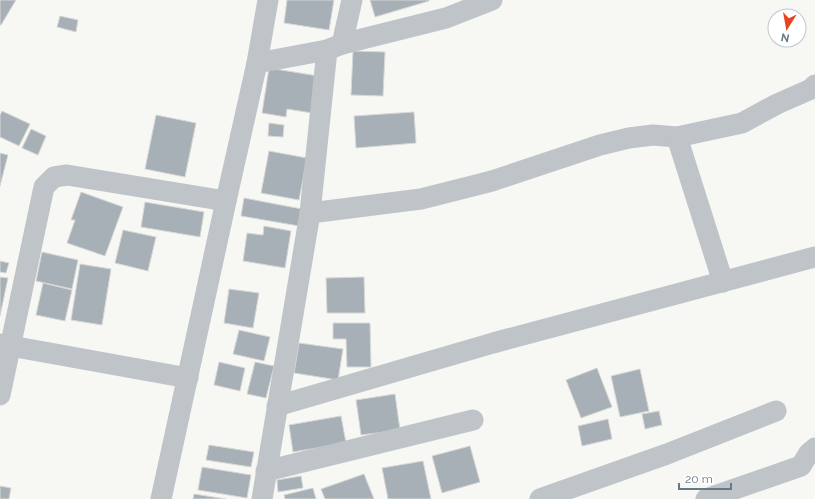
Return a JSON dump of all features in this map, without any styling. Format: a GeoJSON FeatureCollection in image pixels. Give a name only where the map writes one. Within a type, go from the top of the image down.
{"type":"FeatureCollection","features":[{"type":"Feature","properties":{"kind":"street"},"geometry":{"type":"LineString","coordinates":[[161,499],[257,63],[268,0]]}},
{"type":"Feature","properties":{"kind":"street"},"geometry":{"type":"LineString","coordinates":[[262,499],[310,213],[334,47],[352,0]]}},
{"type":"Feature","properties":{"kind":"street"},"geometry":{"type":"LineString","coordinates":[[257,63],[334,47],[446,18],[492,0]]}},
{"type":"Feature","properties":{"kind":"street"},"geometry":{"type":"LineString","coordinates":[[310,213],[421,199],[492,181],[615,141],[653,135],[677,136],[742,123],[777,104],[811,89],[815,85]]}},
{"type":"Feature","properties":{"kind":"street"},"geometry":{"type":"LineString","coordinates":[[677,136],[724,282]]}},
{"type":"Feature","properties":{"kind":"street"},"geometry":{"type":"LineString","coordinates":[[0,395],[5,345],[44,187],[54,177],[67,175],[226,200]]}},
{"type":"Feature","properties":{"kind":"street"},"geometry":{"type":"LineString","coordinates":[[277,406],[493,343],[815,257]]}},
{"type":"Feature","properties":{"kind":"street"},"geometry":{"type":"LineString","coordinates":[[5,345],[188,378]]}},
{"type":"Feature","properties":{"kind":"street"},"geometry":{"type":"LineString","coordinates":[[540,499],[667,454],[776,411]]}},
{"type":"Feature","properties":{"kind":"street"},"geometry":{"type":"LineString","coordinates":[[266,471],[473,420]]}},
{"type":"Feature","properties":{"kind":"street"},"geometry":{"type":"LineString","coordinates":[[706,499],[801,466],[809,453],[815,448]]}},
{"type":"Feature","properties":{"kind":"building"},"geometry":{"type":"Polygon","coordinates":[[[0,0],[16,0],[1,25],[0,25],[0,0]]]}},
{"type":"Feature","properties":{"kind":"building"},"geometry":{"type":"Polygon","coordinates":[[[287,0],[334,0],[329,30],[284,23],[287,0]]]}},
{"type":"Feature","properties":{"kind":"building"},"geometry":{"type":"Polygon","coordinates":[[[370,0],[429,0],[429,1],[375,17],[370,0]]]}},
{"type":"Feature","properties":{"kind":"building"},"geometry":{"type":"Polygon","coordinates":[[[60,16],[78,20],[76,32],[57,27],[60,16]]]}},
{"type":"Feature","properties":{"kind":"building"},"geometry":{"type":"Polygon","coordinates":[[[353,51],[385,52],[383,96],[351,95],[353,51]]]}},
{"type":"Feature","properties":{"kind":"building"},"geometry":{"type":"Polygon","coordinates":[[[269,68],[318,76],[312,113],[287,109],[286,117],[262,113],[269,68]]]}},
{"type":"Feature","properties":{"kind":"building"},"geometry":{"type":"Polygon","coordinates":[[[2,111],[30,124],[19,146],[0,137],[0,115],[2,111]]]}},
{"type":"Feature","properties":{"kind":"building"},"geometry":{"type":"Polygon","coordinates":[[[414,112],[416,143],[356,148],[354,116],[414,112]]]}},
{"type":"Feature","properties":{"kind":"building"},"geometry":{"type":"Polygon","coordinates":[[[156,115],[196,123],[185,177],[145,169],[156,115]]]}},
{"type":"Feature","properties":{"kind":"building"},"geometry":{"type":"Polygon","coordinates":[[[269,123],[284,125],[283,137],[268,136],[269,123]]]}},
{"type":"Feature","properties":{"kind":"building"},"geometry":{"type":"Polygon","coordinates":[[[31,129],[46,136],[38,155],[22,148],[31,129]]]}},
{"type":"Feature","properties":{"kind":"building"},"geometry":{"type":"Polygon","coordinates":[[[269,151],[307,158],[299,200],[261,193],[269,151]]]}},
{"type":"Feature","properties":{"kind":"building"},"geometry":{"type":"Polygon","coordinates":[[[0,153],[8,155],[0,186],[0,153]]]}},
{"type":"Feature","properties":{"kind":"building"},"geometry":{"type":"Polygon","coordinates":[[[81,192],[123,207],[105,256],[67,243],[75,220],[71,220],[81,192]]]}},
{"type":"Feature","properties":{"kind":"building"},"geometry":{"type":"Polygon","coordinates":[[[244,198],[302,209],[299,226],[241,216],[244,198]]]}},
{"type":"Feature","properties":{"kind":"building"},"geometry":{"type":"Polygon","coordinates":[[[145,202],[204,212],[200,237],[141,227],[145,202]]]}},
{"type":"Feature","properties":{"kind":"building"},"geometry":{"type":"Polygon","coordinates":[[[264,226],[291,231],[285,268],[243,261],[247,233],[263,235],[264,226]]]}},
{"type":"Feature","properties":{"kind":"building"},"geometry":{"type":"Polygon","coordinates":[[[123,230],[156,237],[148,271],[115,263],[123,230]]]}},
{"type":"Feature","properties":{"kind":"building"},"geometry":{"type":"Polygon","coordinates":[[[42,252],[78,260],[72,289],[36,281],[42,252]]]}},
{"type":"Feature","properties":{"kind":"building"},"geometry":{"type":"Polygon","coordinates":[[[0,261],[9,263],[6,273],[0,272],[0,261]]]}},
{"type":"Feature","properties":{"kind":"building"},"geometry":{"type":"Polygon","coordinates":[[[80,264],[111,269],[102,325],[71,320],[80,264]]]}},
{"type":"Feature","properties":{"kind":"building"},"geometry":{"type":"Polygon","coordinates":[[[0,277],[8,278],[0,316],[0,277]]]}},
{"type":"Feature","properties":{"kind":"building"},"geometry":{"type":"Polygon","coordinates":[[[364,277],[365,313],[327,313],[326,278],[364,277]]]}},
{"type":"Feature","properties":{"kind":"building"},"geometry":{"type":"Polygon","coordinates":[[[43,283],[72,290],[65,321],[36,315],[43,283]]]}},
{"type":"Feature","properties":{"kind":"building"},"geometry":{"type":"Polygon","coordinates":[[[229,289],[259,293],[253,328],[224,323],[229,289]]]}},
{"type":"Feature","properties":{"kind":"building"},"geometry":{"type":"Polygon","coordinates":[[[333,323],[370,323],[371,367],[347,367],[346,339],[333,339],[333,323]]]}},
{"type":"Feature","properties":{"kind":"building"},"geometry":{"type":"Polygon","coordinates":[[[239,330],[270,337],[264,361],[233,354],[239,330]]]}},
{"type":"Feature","properties":{"kind":"building"},"geometry":{"type":"Polygon","coordinates":[[[299,343],[343,349],[338,380],[294,373],[299,343]]]}},
{"type":"Feature","properties":{"kind":"building"},"geometry":{"type":"Polygon","coordinates":[[[219,362],[245,368],[240,391],[214,385],[219,362]]]}},
{"type":"Feature","properties":{"kind":"building"},"geometry":{"type":"Polygon","coordinates":[[[255,362],[274,366],[266,398],[247,394],[255,362]]]}},
{"type":"Feature","properties":{"kind":"building"},"geometry":{"type":"Polygon","coordinates":[[[597,368],[612,407],[581,418],[566,380],[597,368]]]}},
{"type":"Feature","properties":{"kind":"building"},"geometry":{"type":"Polygon","coordinates":[[[640,369],[649,411],[620,417],[611,376],[640,369]]]}},
{"type":"Feature","properties":{"kind":"building"},"geometry":{"type":"Polygon","coordinates":[[[395,394],[400,430],[361,435],[356,400],[395,394]]]}},
{"type":"Feature","properties":{"kind":"building"},"geometry":{"type":"Polygon","coordinates":[[[659,411],[662,425],[645,429],[642,414],[659,411]]]}},
{"type":"Feature","properties":{"kind":"building"},"geometry":{"type":"Polygon","coordinates":[[[341,416],[346,443],[293,452],[289,425],[341,416]]]}},
{"type":"Feature","properties":{"kind":"building"},"geometry":{"type":"Polygon","coordinates":[[[608,419],[612,439],[582,446],[578,426],[608,419]]]}},
{"type":"Feature","properties":{"kind":"building"},"geometry":{"type":"Polygon","coordinates":[[[209,445],[254,452],[251,467],[206,460],[209,445]]]}},
{"type":"Feature","properties":{"kind":"building"},"geometry":{"type":"Polygon","coordinates":[[[470,446],[480,482],[442,493],[432,456],[470,446]]]}},
{"type":"Feature","properties":{"kind":"building"},"geometry":{"type":"Polygon","coordinates":[[[423,461],[431,499],[388,499],[382,468],[423,461]]]}},
{"type":"Feature","properties":{"kind":"building"},"geometry":{"type":"Polygon","coordinates":[[[202,467],[251,475],[247,498],[198,490],[202,467]]]}},
{"type":"Feature","properties":{"kind":"building"},"geometry":{"type":"Polygon","coordinates":[[[364,474],[374,499],[325,499],[321,489],[364,474]]]}},
{"type":"Feature","properties":{"kind":"building"},"geometry":{"type":"Polygon","coordinates":[[[301,476],[303,488],[278,492],[277,480],[301,476]]]}},
{"type":"Feature","properties":{"kind":"building"},"geometry":{"type":"Polygon","coordinates":[[[0,486],[11,488],[9,499],[0,499],[0,486]]]}},
{"type":"Feature","properties":{"kind":"building"},"geometry":{"type":"Polygon","coordinates":[[[313,488],[316,499],[285,499],[284,495],[313,488]]]}},
{"type":"Feature","properties":{"kind":"building"},"geometry":{"type":"Polygon","coordinates":[[[194,494],[226,499],[193,499],[194,494]]]}}]}
